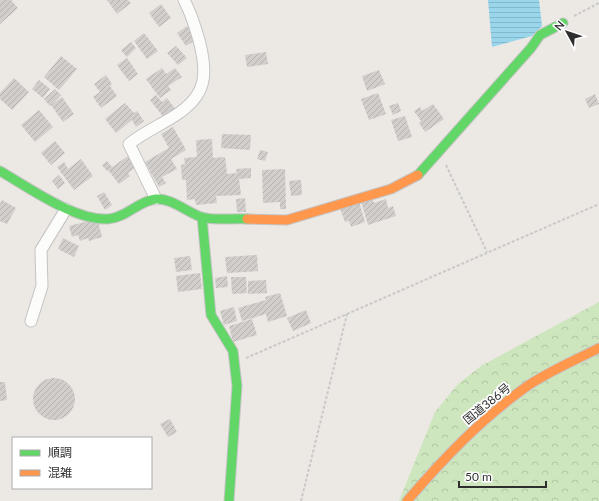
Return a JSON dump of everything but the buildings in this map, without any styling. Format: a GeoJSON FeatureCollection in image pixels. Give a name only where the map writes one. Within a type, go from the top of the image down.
{"type":"FeatureCollection","features":[{"type":"Feature","properties":{"kind":"main road"},"geometry":{"type":"LineString","coordinates":[[0,171],[66,209],[96,218],[118,218],[146,202],[156,199],[164,200],[202,217],[287,220],[391,189],[415,178],[531,48],[540,35],[563,23]]}},
{"type":"Feature","properties":{"kind":"main road"},"geometry":{"type":"LineString","coordinates":[[202,217],[211,315],[233,351],[237,386],[234,457],[229,501]]}},
{"type":"Feature","properties":{"kind":"main road","name":"国道386号"},"geometry":{"type":"LineString","coordinates":[[407,501],[471,431],[502,406],[547,374],[599,348]]}},
{"type":"Feature","properties":{"kind":"street"},"geometry":{"type":"LineString","coordinates":[[156,199],[129,144],[139,136],[177,115],[194,101],[201,89],[206,68],[192,15],[184,0]]}},
{"type":"Feature","properties":{"kind":"street"},"geometry":{"type":"LineString","coordinates":[[31,321],[42,286],[41,250],[66,209]]}},
{"type":"Feature","properties":{"kind":"path"},"geometry":{"type":"LineString","coordinates":[[563,23],[599,3]]}},
{"type":"Feature","properties":{"kind":"path"},"geometry":{"type":"LineString","coordinates":[[439,150],[487,252]]}},
{"type":"Feature","properties":{"kind":"path"},"geometry":{"type":"LineString","coordinates":[[234,363],[599,204]]}},
{"type":"Feature","properties":{"kind":"path"},"geometry":{"type":"LineString","coordinates":[[300,501],[347,314]]}},
{"type":"Feature","properties":{"kind":"green space"},"geometry":{"type":"Polygon","coordinates":[[[599,302],[599,501],[399,501],[435,412],[458,384],[481,366],[599,302]]]}},
{"type":"Feature","properties":{"kind":"water"},"geometry":{"type":"Polygon","coordinates":[[[488,0],[539,0],[542,26],[532,36],[492,47],[488,0]]]}},
{"type":"Feature","properties":{"kind":"traffic: fast"},"geometry":{"type":"LineString","coordinates":[[418,175],[531,48],[540,35],[563,23]]}},
{"type":"Feature","properties":{"kind":"traffic: fast"},"geometry":{"type":"LineString","coordinates":[[0,171],[52,202],[81,215],[95,218],[114,218],[121,216],[150,200],[162,199],[201,217],[218,219],[247,219]]}},
{"type":"Feature","properties":{"kind":"traffic: fast"},"geometry":{"type":"LineString","coordinates":[[202,217],[211,315],[233,351],[237,386],[229,501]]}},
{"type":"Feature","properties":{"kind":"traffic: slow"},"geometry":{"type":"LineString","coordinates":[[247,219],[287,220],[391,189],[418,175]]}},
{"type":"Feature","properties":{"kind":"traffic: slow"},"geometry":{"type":"LineString","coordinates":[[407,501],[463,440],[509,399],[544,376],[599,348]]}}]}
